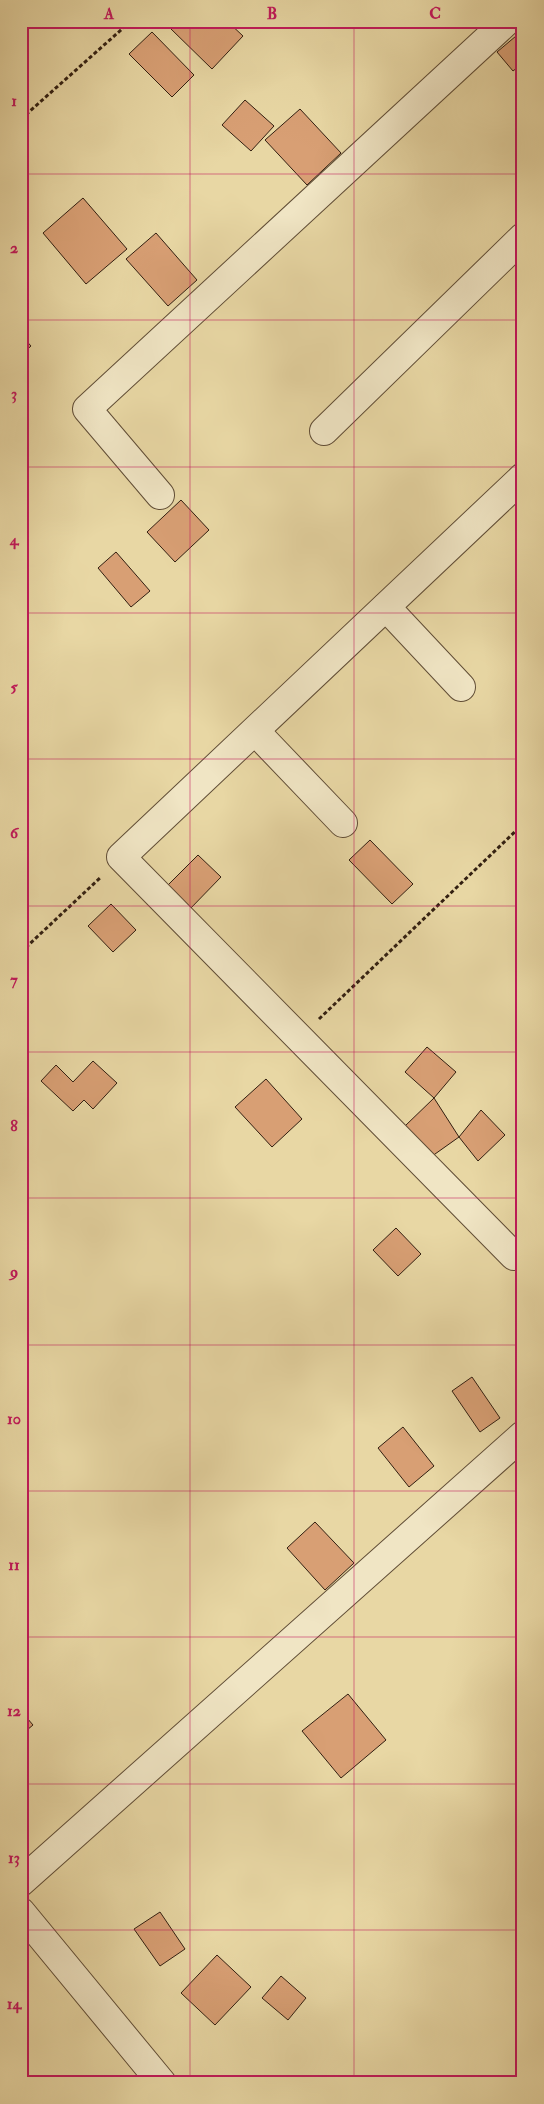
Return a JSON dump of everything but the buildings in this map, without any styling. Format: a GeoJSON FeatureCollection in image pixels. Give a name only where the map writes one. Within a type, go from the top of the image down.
{"type":"FeatureCollection","features":[{"type":"Feature","properties":{"kind":"street"},"geometry":{"type":"LineString","coordinates":[[160,495],[87,409],[507,21]]}},
{"type":"Feature","properties":{"kind":"street"},"geometry":{"type":"LineString","coordinates":[[324,432],[523,237]]}},
{"type":"Feature","properties":{"kind":"street"},"geometry":{"type":"LineString","coordinates":[[514,1256],[122,857],[386,607],[521,483]]}},
{"type":"Feature","properties":{"kind":"street"},"geometry":{"type":"LineString","coordinates":[[386,607],[461,687]]}},
{"type":"Feature","properties":{"kind":"street"},"geometry":{"type":"LineString","coordinates":[[255,731],[343,823]]}},
{"type":"Feature","properties":{"kind":"street"},"geometry":{"type":"LineString","coordinates":[[21,1882],[523,1435]]}},
{"type":"Feature","properties":{"kind":"street"},"geometry":{"type":"LineString","coordinates":[[21,1912],[162,2083]]}},
{"type":"Feature","properties":{"kind":"path"},"geometry":{"type":"LineString","coordinates":[[21,119],[132,21]]}},
{"type":"Feature","properties":{"kind":"path"},"geometry":{"type":"LineString","coordinates":[[299,1038],[523,824]]}},
{"type":"Feature","properties":{"kind":"path"},"geometry":{"type":"LineString","coordinates":[[21,952],[122,857]]}}]}
